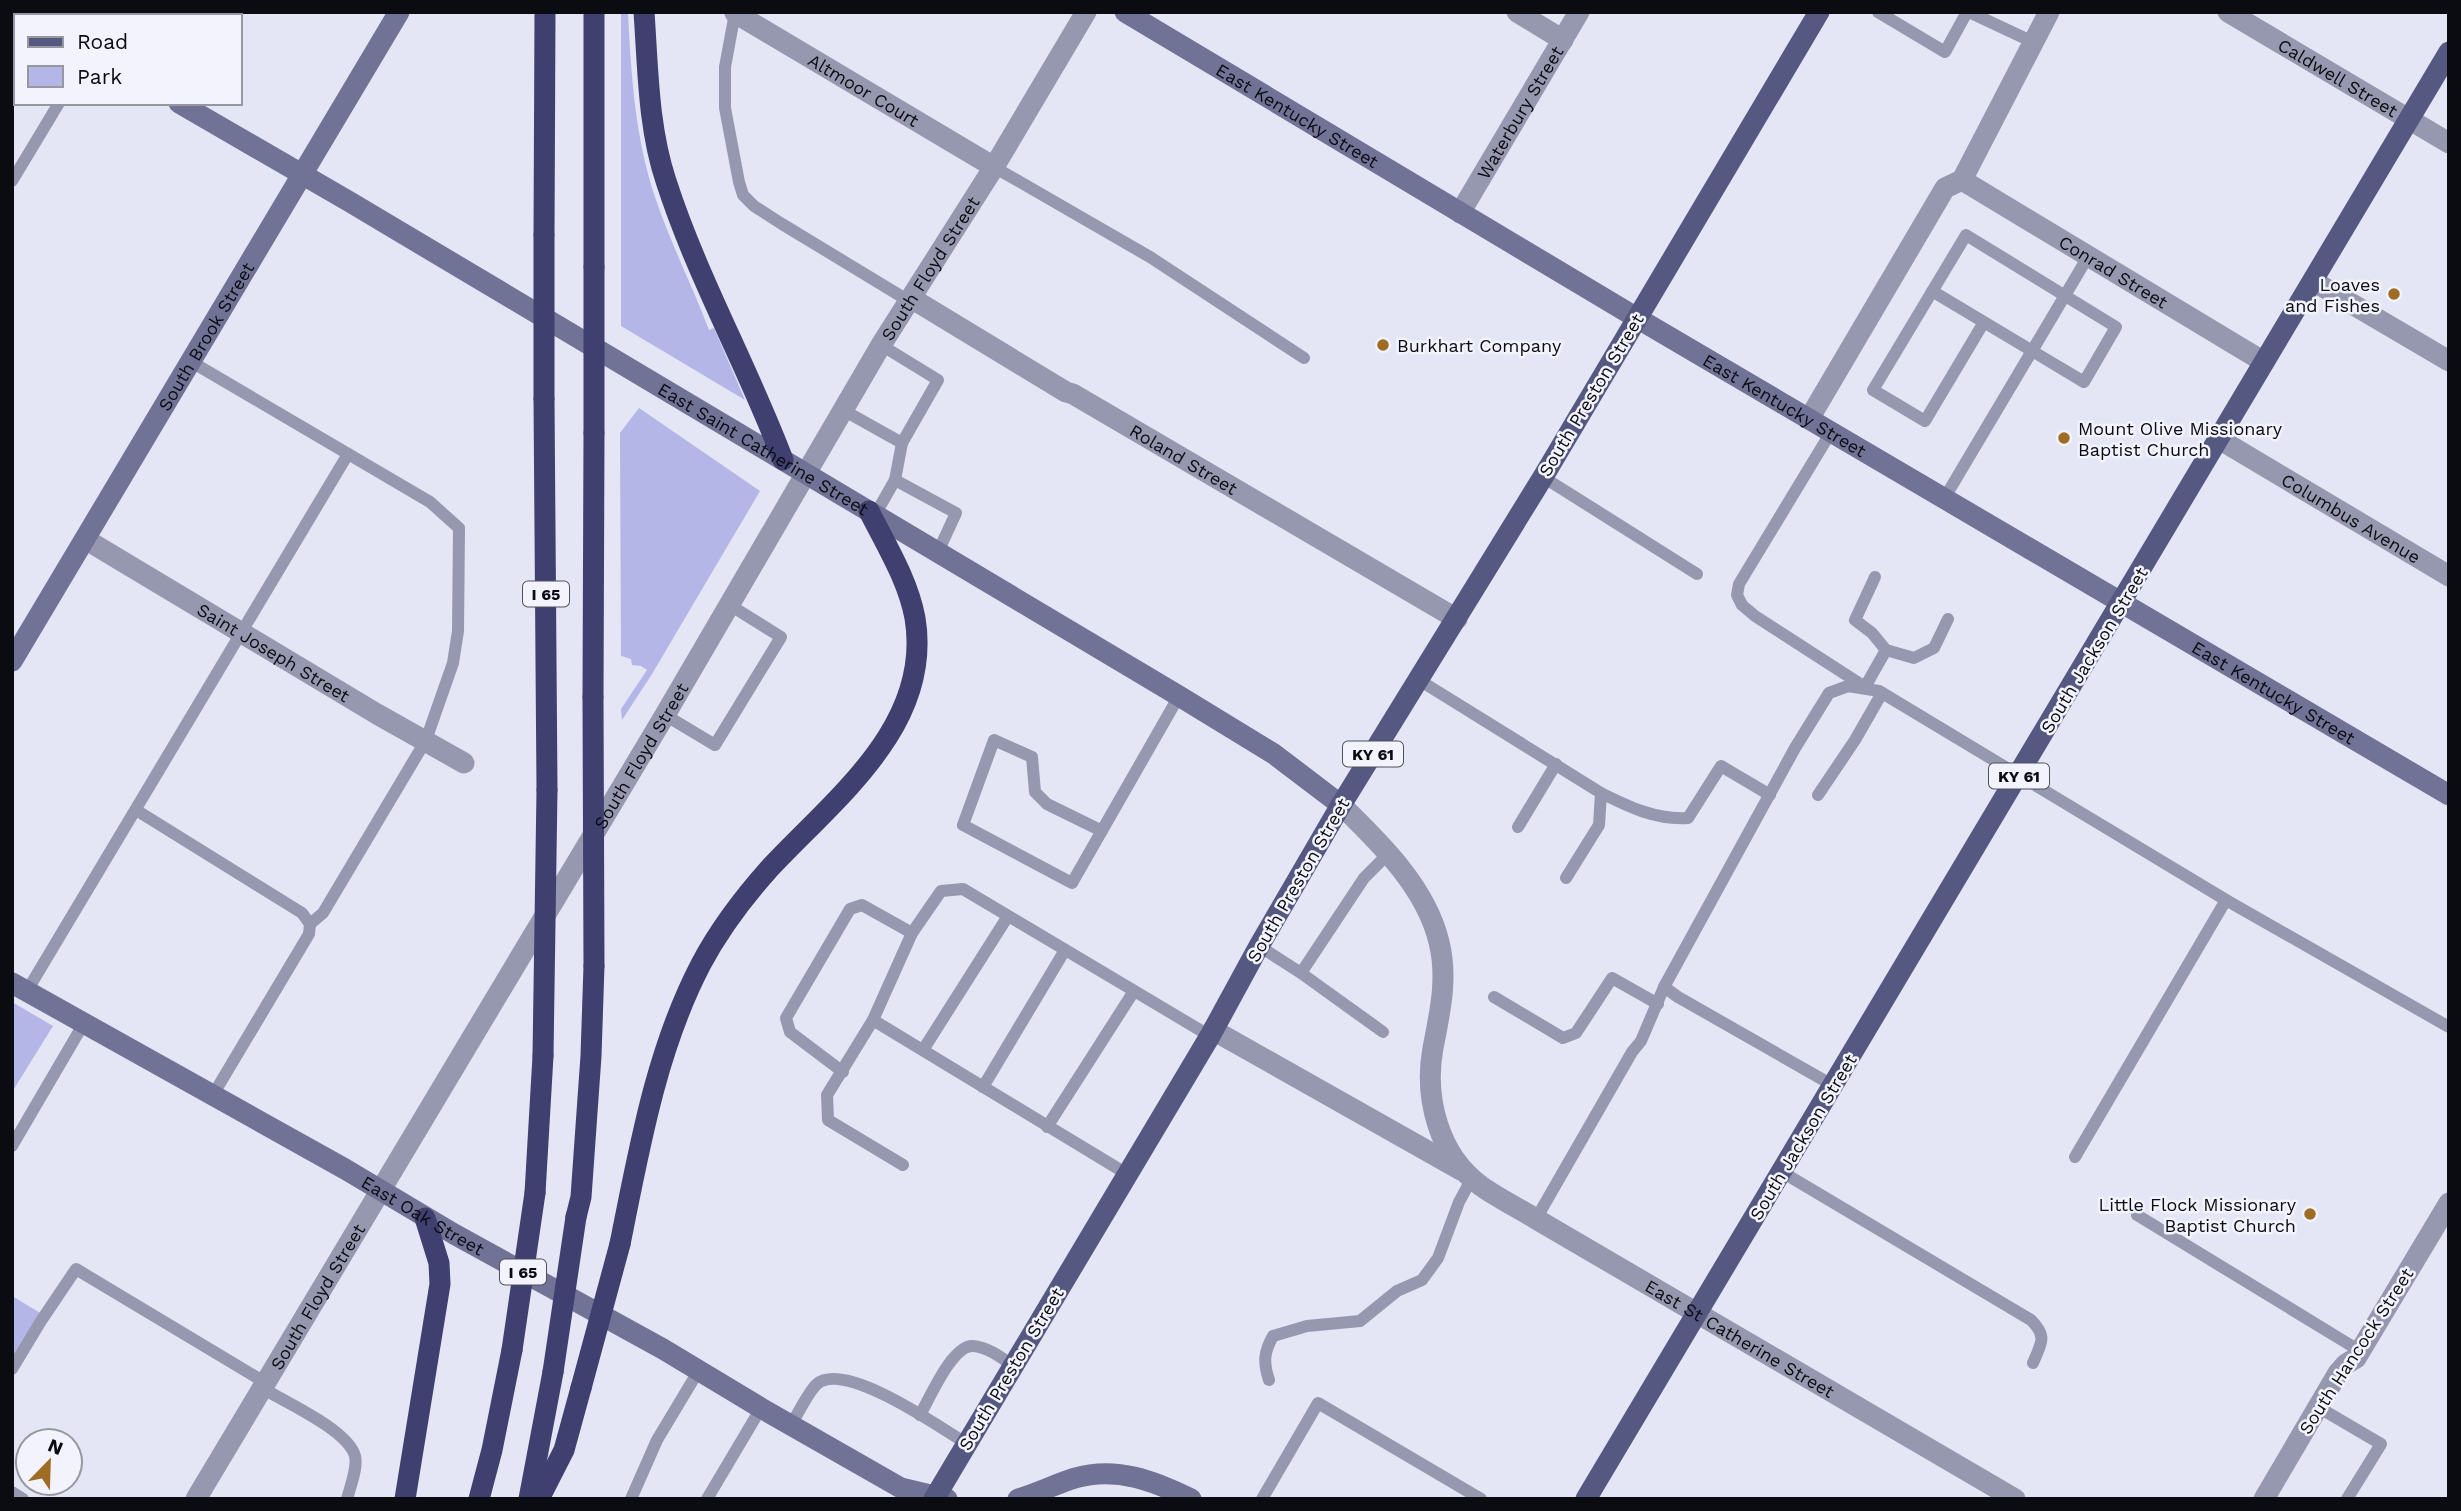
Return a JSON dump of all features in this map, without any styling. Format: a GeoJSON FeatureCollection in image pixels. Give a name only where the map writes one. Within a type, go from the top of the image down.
{"type":"FeatureCollection","features":[{"type":"Feature","properties":{"kind":"highway","name":"I 65"},"geometry":{"type":"LineString","coordinates":[[479,1499],[512,1350],[535,1194],[543,1056],[547,790],[545,12]]}},
{"type":"Feature","properties":{"kind":"highway","name":"I 65"},"geometry":{"type":"LineString","coordinates":[[529,1499],[553,1372],[576,1217],[582,1197],[591,1056],[594,966],[594,12]]}},
{"type":"Feature","properties":{"kind":"highway"},"geometry":{"type":"LineString","coordinates":[[645,12],[655,134],[665,179],[710,295],[764,409],[783,460]]}},
{"type":"Feature","properties":{"kind":"highway"},"geometry":{"type":"LineString","coordinates":[[538,1499],[564,1450],[620,1244],[653,1097],[671,1034],[701,963],[739,906],[767,871],[855,780],[891,733],[912,686],[917,640],[914,616],[896,565],[872,513]]}},
{"type":"Feature","properties":{"kind":"highway"},"geometry":{"type":"LineString","coordinates":[[405,1499],[440,1284],[439,1263],[425,1218]]}},
{"type":"Feature","properties":{"kind":"main road","name":"South Brook Street"},"geometry":{"type":"LineString","coordinates":[[12,661],[399,12]]}},
{"type":"Feature","properties":{"kind":"main road","name":"East Kentucky Street"},"geometry":{"type":"LineString","coordinates":[[1125,12],[1637,318],[2449,795]]}},
{"type":"Feature","properties":{"kind":"main road","name":"South Preston Street"},"geometry":{"type":"LineString","coordinates":[[939,1498],[967,1444],[1212,1033],[1341,805],[1543,477],[1819,12]]}},
{"type":"Feature","properties":{"kind":"main road","name":"South Jackson Street"},"geometry":{"type":"LineString","coordinates":[[1586,1499],[2449,52]]}},
{"type":"Feature","properties":{"kind":"main road","name":"East Saint Catherine Street"},"geometry":{"type":"LineString","coordinates":[[183,105],[302,173],[1179,696],[1274,754],[1341,805]]}},
{"type":"Feature","properties":{"kind":"main road","name":"East Oak Street"},"geometry":{"type":"LineString","coordinates":[[20,987],[345,1169],[425,1218],[699,1370],[901,1488],[939,1498]]}},
{"type":"Feature","properties":{"kind":"main road"},"geometry":{"type":"LineString","coordinates":[[1018,1499],[1077,1478],[1100,1474],[1136,1476],[1157,1482],[1191,1499]]}},
{"type":"Feature","properties":{"kind":"street","name":"South Floyd Street"},"geometry":{"type":"LineString","coordinates":[[196,1499],[665,715],[842,410],[994,167],[1086,12]]}},
{"type":"Feature","properties":{"kind":"street"},"geometry":{"type":"LineString","coordinates":[[1517,12],[1563,40]]}},
{"type":"Feature","properties":{"kind":"street","name":"Waterbury Street"},"geometry":{"type":"LineString","coordinates":[[1460,213],[1579,12]]}},
{"type":"Feature","properties":{"kind":"street"},"geometry":{"type":"LineString","coordinates":[[1809,419],[1945,188],[1962,180],[2049,12]]}},
{"type":"Feature","properties":{"kind":"street","name":"Altmoor Court"},"geometry":{"type":"LineString","coordinates":[[735,13],[994,167]]}},
{"type":"Feature","properties":{"kind":"street","name":"Caldwell Street"},"geometry":{"type":"LineString","coordinates":[[2240,15],[2449,143]]}},
{"type":"Feature","properties":{"kind":"street","name":"Conrad Street"},"geometry":{"type":"LineString","coordinates":[[1962,180],[2264,362]]}},
{"type":"Feature","properties":{"kind":"street"},"geometry":{"type":"LineString","coordinates":[[2313,281],[2449,361]]}},
{"type":"Feature","properties":{"kind":"street","name":"Roland Street"},"geometry":{"type":"LineString","coordinates":[[910,299],[1457,619]]}},
{"type":"Feature","properties":{"kind":"street","name":"Columbus Avenue"},"geometry":{"type":"LineString","coordinates":[[2219,439],[2449,576]]}},
{"type":"Feature","properties":{"kind":"street","name":"Saint Joseph Street"},"geometry":{"type":"LineString","coordinates":[[85,539],[464,763]]}},
{"type":"Feature","properties":{"kind":"street","name":"East St Catherine Street"},"geometry":{"type":"LineString","coordinates":[[1341,805],[1387,855],[1420,897],[1439,944],[1443,996],[1431,1064],[1430,1093],[1449,1150],[1469,1175]]}},
{"type":"Feature","properties":{"kind":"street","name":"East St Catherine Street"},"geometry":{"type":"LineString","coordinates":[[1212,1033],[1469,1175],[1536,1219],[2015,1499]]}},
{"type":"Feature","properties":{"kind":"street","name":"South Hancock Street"},"geometry":{"type":"LineString","coordinates":[[2264,1499],[2338,1373],[2360,1352],[2449,1202]]}},
{"type":"Feature","properties":{"kind":"lane"},"geometry":{"type":"LineString","coordinates":[[1878,12],[1945,52],[1968,12],[2033,43]]}},
{"type":"Feature","properties":{"kind":"lane"},"geometry":{"type":"LineString","coordinates":[[735,13],[725,67],[725,108],[743,195],[782,224],[910,299]]}},
{"type":"Feature","properties":{"kind":"lane"},"geometry":{"type":"LineString","coordinates":[[12,181],[58,105]]}},
{"type":"Feature","properties":{"kind":"lane"},"geometry":{"type":"LineString","coordinates":[[994,167],[1150,257],[1304,358]]}},
{"type":"Feature","properties":{"kind":"lane"},"geometry":{"type":"LineString","coordinates":[[1932,291],[2084,382],[2116,327],[1966,235],[1932,291],[1873,390],[1925,421],[1984,323]]}},
{"type":"Feature","properties":{"kind":"lane"},"geometry":{"type":"LineString","coordinates":[[1944,499],[2089,255]]}},
{"type":"Feature","properties":{"kind":"lane"},"geometry":{"type":"LineString","coordinates":[[872,513],[895,481],[902,443],[938,380],[881,345]]}},
{"type":"Feature","properties":{"kind":"lane"},"geometry":{"type":"LineString","coordinates":[[190,361],[430,502],[460,528],[458,631],[453,663],[426,740],[323,913],[310,924]]}},
{"type":"Feature","properties":{"kind":"lane"},"geometry":{"type":"LineString","coordinates":[[842,410],[902,443]]}},
{"type":"Feature","properties":{"kind":"lane"},"geometry":{"type":"LineString","coordinates":[[1831,432],[1739,584],[1737,595],[1742,605],[1865,687],[1882,693],[2226,900],[2449,1027]]}},
{"type":"Feature","properties":{"kind":"lane"},"geometry":{"type":"LineString","coordinates":[[20,987],[136,810],[348,454]]}},
{"type":"Feature","properties":{"kind":"lane"},"geometry":{"type":"LineString","coordinates":[[1543,477],[1697,574]]}},
{"type":"Feature","properties":{"kind":"lane"},"geometry":{"type":"LineString","coordinates":[[895,481],[956,513],[939,552]]}},
{"type":"Feature","properties":{"kind":"lane"},"geometry":{"type":"LineString","coordinates":[[1875,577],[1855,620],[1872,633],[1886,650],[1914,658],[1934,648],[1948,619]]}},
{"type":"Feature","properties":{"kind":"lane"},"geometry":{"type":"LineString","coordinates":[[665,715],[715,745],[781,637],[728,604]]}},
{"type":"Feature","properties":{"kind":"lane"},"geometry":{"type":"LineString","coordinates":[[1865,687],[1886,650]]}},
{"type":"Feature","properties":{"kind":"lane"},"geometry":{"type":"LineString","coordinates":[[1419,680],[1601,793],[1633,808],[1668,819],[1688,818],[1721,766],[1770,795]]}},
{"type":"Feature","properties":{"kind":"lane"},"geometry":{"type":"LineString","coordinates":[[1536,1219],[1632,1052],[1641,1041],[1664,987],[1829,693],[1848,686],[1865,687]]}},
{"type":"Feature","properties":{"kind":"lane"},"geometry":{"type":"LineString","coordinates":[[1818,795],[1855,740],[1882,693]]}},
{"type":"Feature","properties":{"kind":"lane"},"geometry":{"type":"LineString","coordinates":[[1102,831],[1047,804],[1035,792],[1032,757],[995,740],[963,825],[1072,883],[1102,831],[1179,696]]}},
{"type":"Feature","properties":{"kind":"lane"},"geometry":{"type":"LineString","coordinates":[[1518,827],[1556,764]]}},
{"type":"Feature","properties":{"kind":"lane"},"geometry":{"type":"LineString","coordinates":[[1566,878],[1600,825],[1601,793]]}},
{"type":"Feature","properties":{"kind":"lane"},"geometry":{"type":"LineString","coordinates":[[136,810],[302,913],[310,924],[309,934],[213,1095]]}},
{"type":"Feature","properties":{"kind":"lane"},"geometry":{"type":"LineString","coordinates":[[1301,973],[1364,878],[1387,855]]}},
{"type":"Feature","properties":{"kind":"lane"},"geometry":{"type":"LineString","coordinates":[[903,1166],[828,1120],[827,1095],[873,1020],[912,933],[941,891],[963,889],[1134,991],[1212,1033]]}},
{"type":"Feature","properties":{"kind":"lane"},"geometry":{"type":"LineString","coordinates":[[2075,1157],[2226,900]]}},
{"type":"Feature","properties":{"kind":"lane"},"geometry":{"type":"LineString","coordinates":[[843,1072],[790,1032],[786,1018],[850,909],[862,905],[912,933]]}},
{"type":"Feature","properties":{"kind":"lane"},"geometry":{"type":"LineString","coordinates":[[923,1050],[1008,916]]}},
{"type":"Feature","properties":{"kind":"lane"},"geometry":{"type":"LineString","coordinates":[[1259,946],[1384,1032]]}},
{"type":"Feature","properties":{"kind":"lane"},"geometry":{"type":"LineString","coordinates":[[983,1087],[1065,950]]}},
{"type":"Feature","properties":{"kind":"lane"},"geometry":{"type":"LineString","coordinates":[[1494,997],[1563,1038],[1576,1033],[1612,978],[1658,1004]]}},
{"type":"Feature","properties":{"kind":"lane"},"geometry":{"type":"LineString","coordinates":[[1664,987],[1678,998],[1834,1086]]}},
{"type":"Feature","properties":{"kind":"lane"},"geometry":{"type":"LineString","coordinates":[[1047,1126],[1134,991]]}},
{"type":"Feature","properties":{"kind":"lane"},"geometry":{"type":"LineString","coordinates":[[873,1020],[1127,1174]]}},
{"type":"Feature","properties":{"kind":"lane"},"geometry":{"type":"LineString","coordinates":[[12,1146],[84,1023]]}},
{"type":"Feature","properties":{"kind":"lane"},"geometry":{"type":"LineString","coordinates":[[1782,1172],[2031,1320],[2040,1329],[2043,1340],[2033,1363]]}},
{"type":"Feature","properties":{"kind":"lane"},"geometry":{"type":"LineString","coordinates":[[1269,1380],[1264,1367],[1265,1351],[1273,1336],[1307,1326],[1360,1321],[1397,1291],[1422,1280],[1438,1258],[1469,1175]]}},
{"type":"Feature","properties":{"kind":"lane"},"geometry":{"type":"LineString","coordinates":[[2137,1214],[2360,1352]]}},
{"type":"Feature","properties":{"kind":"lane"},"geometry":{"type":"LineString","coordinates":[[12,1369],[76,1269],[264,1385],[349,1443],[356,1457],[347,1499]]}},
{"type":"Feature","properties":{"kind":"lane"},"geometry":{"type":"LineString","coordinates":[[920,1415],[955,1354],[965,1347],[986,1349],[1013,1366]]}},
{"type":"Feature","properties":{"kind":"lane"},"geometry":{"type":"LineString","coordinates":[[631,1499],[657,1440],[699,1370]]}},
{"type":"Feature","properties":{"kind":"lane"},"geometry":{"type":"LineString","coordinates":[[791,1425],[818,1384],[829,1380],[845,1380],[895,1399],[967,1444]]}},
{"type":"Feature","properties":{"kind":"lane"},"geometry":{"type":"LineString","coordinates":[[1262,1499],[1318,1403],[1481,1499]]}},
{"type":"Feature","properties":{"kind":"lane"},"geometry":{"type":"LineString","coordinates":[[2318,1407],[2381,1444],[2347,1499]]}},
{"type":"Feature","properties":{"kind":"lane"},"geometry":{"type":"LineString","coordinates":[[707,1499],[761,1408]]}},
{"type":"Feature","properties":{"kind":"lane"},"geometry":{"type":"LineString","coordinates":[[12,1492],[23,1499]]}},
{"type":"Feature","properties":{"kind":"green space"},"geometry":{"type":"Polygon","coordinates":[[[621,12],[628,12],[638,128],[655,197],[709,330],[714,328],[745,400],[621,326],[621,12]]]}},
{"type":"Feature","properties":{"kind":"green space"},"geometry":{"type":"Polygon","coordinates":[[[639,408],[760,491],[622,720],[621,709],[647,670],[632,665],[631,659],[621,656],[620,433],[639,408]]]}},
{"type":"Feature","properties":{"kind":"green space"},"geometry":{"type":"Polygon","coordinates":[[[12,1002],[53,1026],[12,1092],[12,1002]]]}},
{"type":"Feature","properties":{"kind":"green space"},"geometry":{"type":"Polygon","coordinates":[[[12,1296],[47,1317],[12,1374],[12,1296]]]}},
{"type":"Feature","properties":{"kind":"place","name":"Loaves and Fishes"},"geometry":{"type":"Point","coordinates":[2394,294]}},
{"type":"Feature","properties":{"kind":"place","name":"Burkhart Company"},"geometry":{"type":"Point","coordinates":[1383,345]}},
{"type":"Feature","properties":{"kind":"place","name":"Mount Olive Missionary Baptist Church"},"geometry":{"type":"Point","coordinates":[2064,438]}},
{"type":"Feature","properties":{"kind":"place","name":"Little Flock Missionary Baptist Church"},"geometry":{"type":"Point","coordinates":[2310,1214]}}]}
